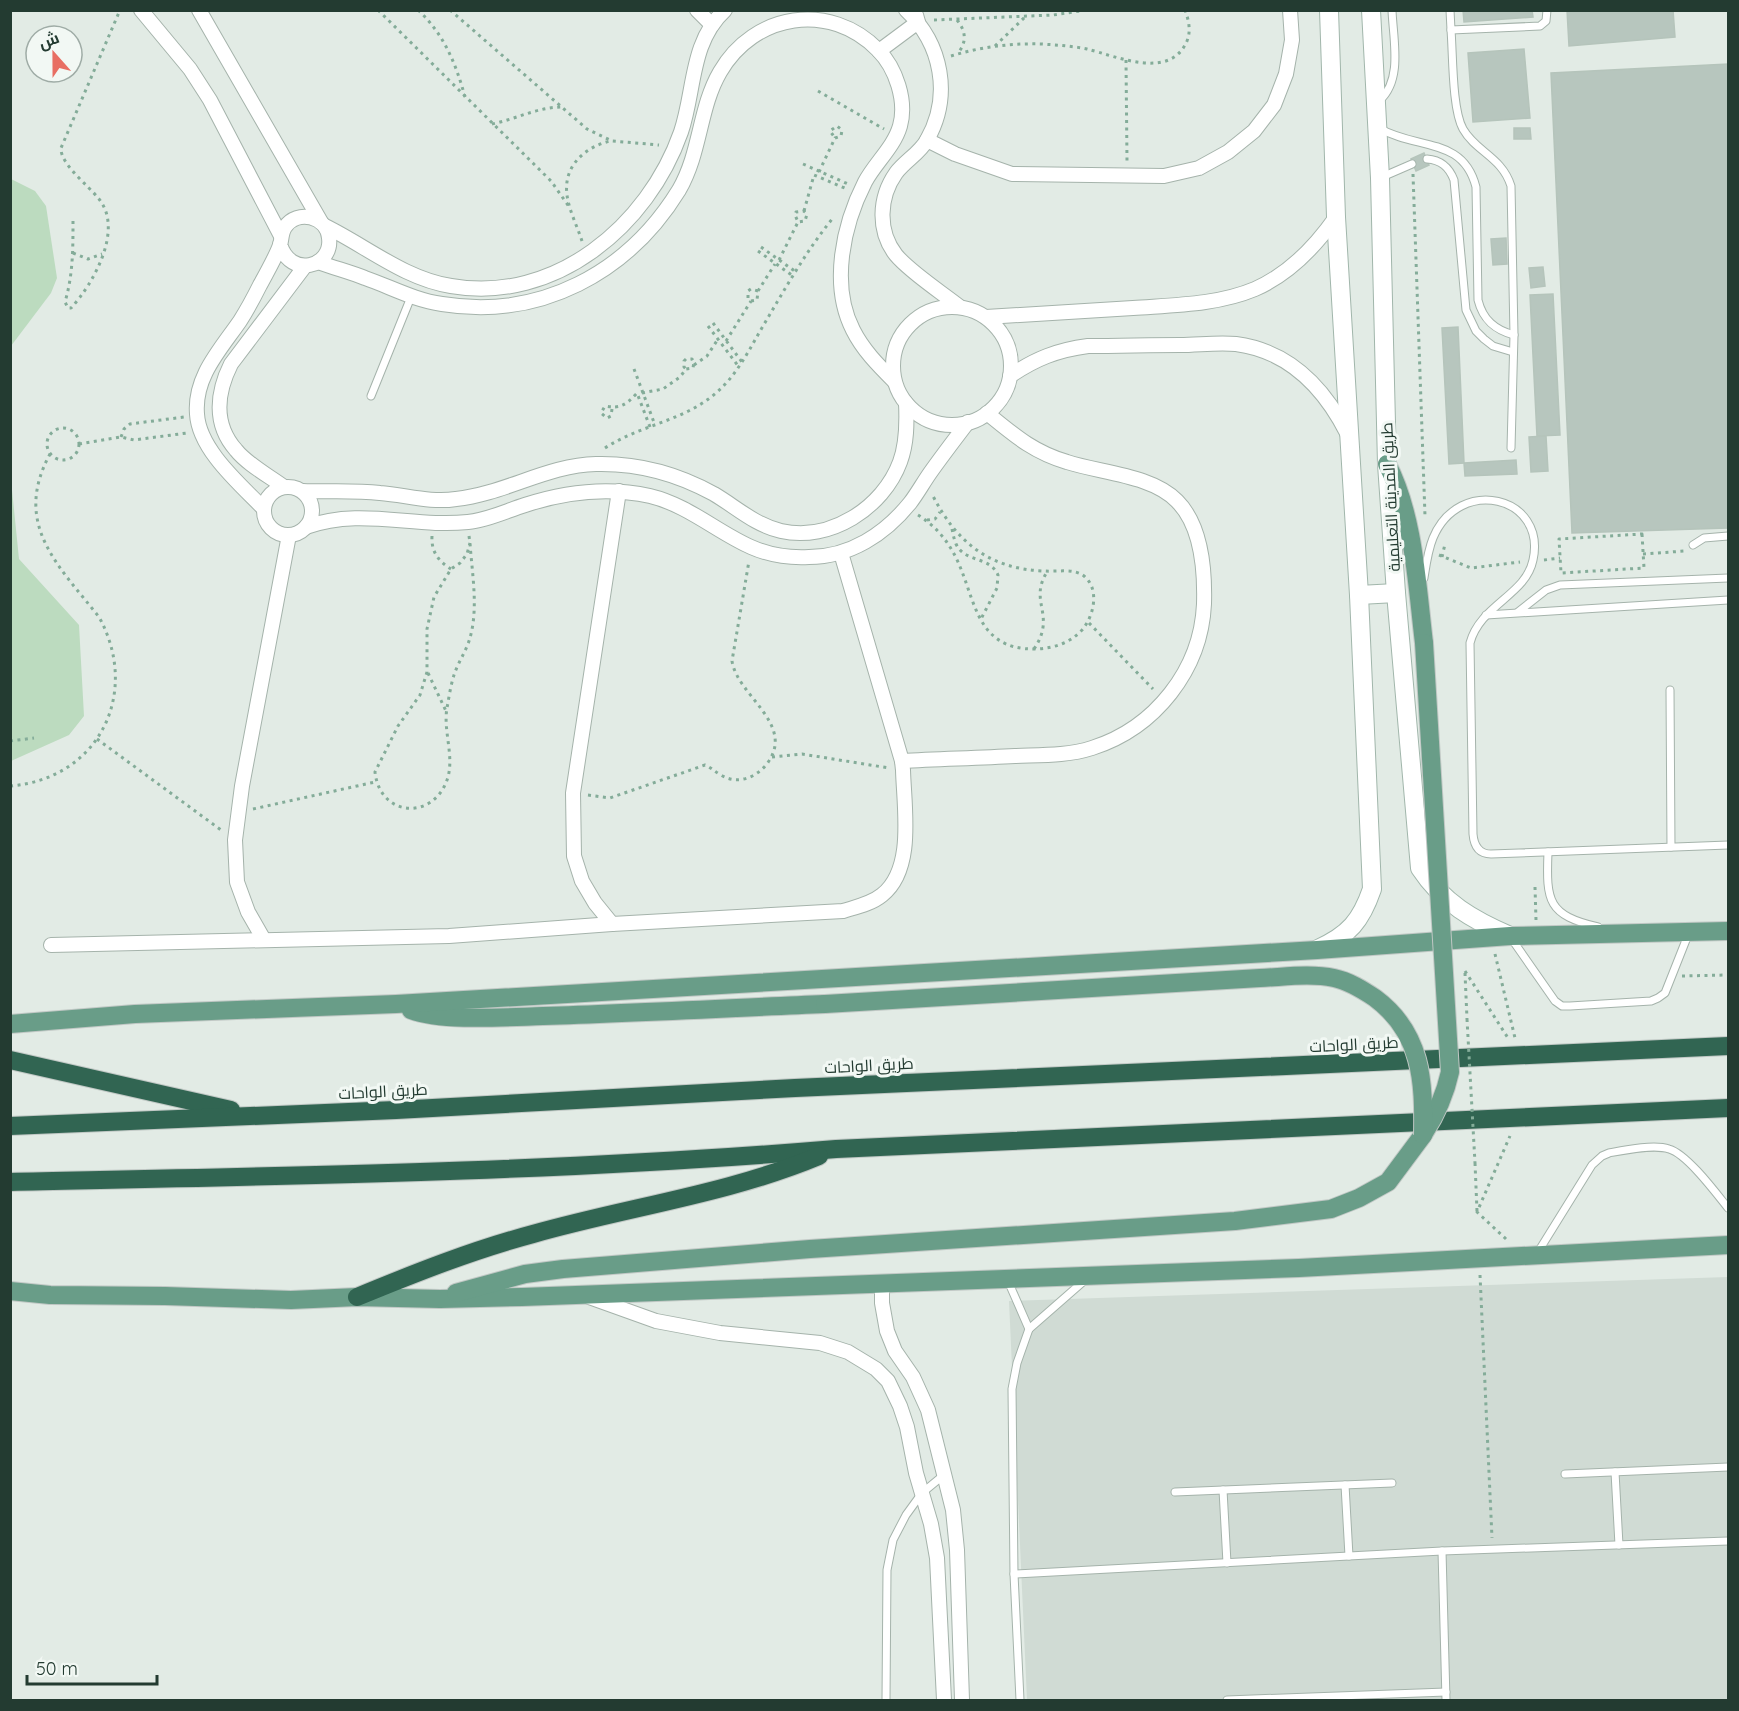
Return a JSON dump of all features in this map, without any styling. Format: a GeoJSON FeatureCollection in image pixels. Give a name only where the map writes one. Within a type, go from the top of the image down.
{"type":"FeatureCollection","features":[{"type":"Feature","properties":{"kind":"highway","name":"طريق الواحات"},"geometry":{"type":"LineString","coordinates":[[10,1125],[256,1116],[1728,1046]]}},
{"type":"Feature","properties":{"kind":"highway"},"geometry":{"type":"LineString","coordinates":[[10,1060],[256,1116]]}},
{"type":"Feature","properties":{"kind":"highway"},"geometry":{"type":"LineString","coordinates":[[10,1182],[399,1173],[703,1160],[836,1149],[1728,1108]]}},
{"type":"Feature","properties":{"kind":"highway"},"geometry":{"type":"LineString","coordinates":[[357,1297],[409,1275],[534,1233],[754,1179],[836,1149]]}},
{"type":"Feature","properties":{"kind":"main road"},"geometry":{"type":"LineString","coordinates":[[440,1299],[525,1274],[575,1268],[810,1249],[1235,1221],[1331,1209],[1359,1198],[1388,1182],[1439,1110],[1450,1072],[1424,643],[1405,507],[1388,464]]}},
{"type":"Feature","properties":{"kind":"main road"},"geometry":{"type":"LineString","coordinates":[[10,1024],[135,1014],[396,1004],[1317,950],[1510,936],[1728,931]]}},
{"type":"Feature","properties":{"kind":"main road"},"geometry":{"type":"LineString","coordinates":[[396,1004],[416,1011],[443,1015],[492,1017],[825,1004],[1260,978],[1306,976],[1335,978],[1363,990],[1390,1010],[1407,1035],[1417,1055],[1423,1081],[1423,1135]]}},
{"type":"Feature","properties":{"kind":"main road"},"geometry":{"type":"LineString","coordinates":[[10,1291],[51,1295],[291,1300],[357,1297],[440,1299],[1299,1268],[1728,1245]]}},
{"type":"Feature","properties":{"kind":"street"},"geometry":{"type":"LineString","coordinates":[[141,10],[190,69],[210,100],[280,240],[283,253],[289,260],[296,265],[312,264],[366,278],[411,297],[442,304],[476,307],[518,304],[543,298],[567,290],[612,265],[650,231],[679,190],[700,137],[707,102],[721,69],[745,43],[775,24],[797,19],[820,20],[842,25],[862,36],[879,51],[891,68],[898,86],[901,106],[900,126],[859,196],[844,246],[841,274],[844,302],[852,329],[871,358],[894,381],[906,404],[928,420],[954,425],[968,422],[987,413],[1002,397],[1010,376],[1011,357],[1000,331],[986,317],[960,307],[934,309],[912,322],[897,343],[893,355],[894,381]]}},
{"type":"Feature","properties":{"kind":"street"},"geometry":{"type":"LineString","coordinates":[[199,10],[330,238],[327,252],[312,264],[231,364],[222,380],[218,399],[220,418],[226,435],[236,451],[284,487]]}},
{"type":"Feature","properties":{"kind":"street"},"geometry":{"type":"LineString","coordinates":[[697,10],[712,25]]}},
{"type":"Feature","properties":{"kind":"street"},"geometry":{"type":"LineString","coordinates":[[264,509],[223,466],[200,431],[197,400],[203,376],[241,319],[285,227],[292,220],[302,216],[312,218],[413,275],[451,286],[491,289],[531,283],[557,272],[606,241],[646,199],[662,175],[676,146],[684,122],[699,50],[712,25],[725,10]]}},
{"type":"Feature","properties":{"kind":"street"},"geometry":{"type":"LineString","coordinates":[[769,10],[775,24]]}},
{"type":"Feature","properties":{"kind":"street"},"geometry":{"type":"LineString","coordinates":[[906,10],[917,17],[931,43],[937,61],[941,90],[938,114],[927,140],[895,173],[885,193],[882,214],[885,236],[896,255],[960,307]]}},
{"type":"Feature","properties":{"kind":"street"},"geometry":{"type":"LineString","coordinates":[[927,140],[955,154],[1011,174],[1164,176],[1199,168],[1228,152],[1254,131],[1274,105],[1287,74],[1292,40],[1290,10]]}},
{"type":"Feature","properties":{"kind":"street"},"geometry":{"type":"LineString","coordinates":[[1317,950],[1337,941],[1353,927],[1365,910],[1372,889],[1359,595],[1336,217],[1329,10]]}},
{"type":"Feature","properties":{"kind":"street","name":"طريق المدينة التعليمية"},"geometry":{"type":"LineString","coordinates":[[1371,10],[1380,178],[1388,464],[1396,593],[1420,868],[1432,886],[1447,901],[1494,930],[1510,936]]}},
{"type":"Feature","properties":{"kind":"street"},"geometry":{"type":"LineString","coordinates":[[879,51],[917,17]]}},
{"type":"Feature","properties":{"kind":"street"},"geometry":{"type":"LineString","coordinates":[[646,199],[658,202],[664,212]]}},
{"type":"Feature","properties":{"kind":"street"},"geometry":{"type":"LineString","coordinates":[[986,317],[1185,304],[1231,298],[1280,275],[1302,258],[1336,217]]}},
{"type":"Feature","properties":{"kind":"street"},"geometry":{"type":"LineString","coordinates":[[1010,376],[1046,355],[1088,346],[1236,344],[1265,352],[1292,365],[1315,384],[1334,407],[1348,433]]}},
{"type":"Feature","properties":{"kind":"street"},"geometry":{"type":"LineString","coordinates":[[906,404],[906,440],[901,461],[891,480],[879,497],[867,508],[844,522],[824,530],[781,531],[761,524],[714,494],[676,477],[636,467],[594,464],[550,472],[490,493],[442,501],[356,490],[303,491],[284,487],[270,495],[264,509],[265,517],[274,530],[290,535],[322,521],[356,517],[437,523],[468,522],[486,519],[562,495],[619,491],[651,496],[683,508],[752,548],[773,554],[795,558],[841,554],[879,534],[904,510],[968,422]]}},
{"type":"Feature","properties":{"kind":"street"},"geometry":{"type":"LineString","coordinates":[[903,765],[1062,754],[1091,748],[1126,732],[1143,721],[1165,701],[1189,666],[1197,646],[1202,624],[1203,564],[1189,517],[1177,501],[1161,489],[1142,481],[1066,462],[1029,447],[987,413]]}},
{"type":"Feature","properties":{"kind":"street"},"geometry":{"type":"LineString","coordinates":[[303,491],[313,508],[310,522],[306,527]]}},
{"type":"Feature","properties":{"kind":"street"},"geometry":{"type":"LineString","coordinates":[[612,924],[595,903],[582,881],[574,856],[573,793],[619,491]]}},
{"type":"Feature","properties":{"kind":"street"},"geometry":{"type":"LineString","coordinates":[[437,523],[442,501]]}},
{"type":"Feature","properties":{"kind":"street"},"geometry":{"type":"LineString","coordinates":[[752,548],[761,524]]}},
{"type":"Feature","properties":{"kind":"street"},"geometry":{"type":"LineString","coordinates":[[264,940],[248,912],[237,882],[234,840],[242,786],[290,535]]}},
{"type":"Feature","properties":{"kind":"street"},"geometry":{"type":"LineString","coordinates":[[51,945],[449,936],[843,911],[864,905],[882,895],[894,882],[902,865],[903,765],[841,554]]}},
{"type":"Feature","properties":{"kind":"street"},"geometry":{"type":"LineString","coordinates":[[1359,595],[1396,593]]}},
{"type":"Feature","properties":{"kind":"street"},"geometry":{"type":"LineString","coordinates":[[583,1295],[656,1321],[720,1333],[820,1343],[848,1352],[876,1369],[888,1381],[900,1406],[931,1524],[937,1558],[944,1700],[962,1700],[957,1550],[953,1510],[928,1410],[913,1377],[895,1351],[887,1331],[882,1303],[882,1282]]}},
{"type":"Feature","properties":{"kind":"lane"},"geometry":{"type":"LineString","coordinates":[[1376,104],[1383,97],[1393,78],[1395,68],[1392,10]]}},
{"type":"Feature","properties":{"kind":"lane"},"geometry":{"type":"LineString","coordinates":[[1450,10],[1459,121],[1467,134],[1504,170],[1511,186],[1514,335],[1510,448]]}},
{"type":"Feature","properties":{"kind":"lane"},"geometry":{"type":"LineString","coordinates":[[1451,30],[1540,26],[1546,21],[1546,10]]}},
{"type":"Feature","properties":{"kind":"lane"},"geometry":{"type":"LineString","coordinates":[[1377,126],[1402,139],[1451,151],[1465,162],[1476,187],[1480,309],[1490,324],[1514,335]]}},
{"type":"Feature","properties":{"kind":"lane"},"geometry":{"type":"LineString","coordinates":[[1427,159],[1443,164],[1448,168],[1454,180],[1464,299],[1470,321],[1484,339],[1493,346],[1513,352]]}},
{"type":"Feature","properties":{"kind":"lane"},"geometry":{"type":"LineString","coordinates":[[1380,178],[1412,164]]}},
{"type":"Feature","properties":{"kind":"lane"},"geometry":{"type":"LineString","coordinates":[[372,396],[411,297]]}},
{"type":"Feature","properties":{"kind":"lane"},"geometry":{"type":"LineString","coordinates":[[1419,603],[1433,536],[1449,514],[1469,502],[1492,499],[1514,508],[1529,526],[1534,548],[1533,561],[1523,580],[1485,615],[1472,635],[1469,650],[1473,839],[1477,849],[1486,854],[1533,853],[1725,845],[1728,839]]}},
{"type":"Feature","properties":{"kind":"lane"},"geometry":{"type":"LineString","coordinates":[[1693,545],[1708,537],[1728,536]]}},
{"type":"Feature","properties":{"kind":"lane"},"geometry":{"type":"LineString","coordinates":[[1517,612],[1546,590],[1560,585],[1728,578]]}},
{"type":"Feature","properties":{"kind":"lane"},"geometry":{"type":"LineString","coordinates":[[1485,615],[1728,600]]}},
{"type":"Feature","properties":{"kind":"lane"},"geometry":{"type":"LineString","coordinates":[[1670,690],[1671,847]]}},
{"type":"Feature","properties":{"kind":"lane"},"geometry":{"type":"LineString","coordinates":[[1548,852],[1550,894],[1556,909],[1576,922],[1628,934]]}},
{"type":"Feature","properties":{"kind":"lane"},"geometry":{"type":"LineString","coordinates":[[1510,936],[1555,1001],[1566,1006],[1655,1000],[1665,993],[1689,932]]}},
{"type":"Feature","properties":{"kind":"lane"},"geometry":{"type":"LineString","coordinates":[[1529,1255],[1592,1165],[1609,1153],[1661,1147],[1674,1150],[1686,1160],[1728,1208]]}},
{"type":"Feature","properties":{"kind":"lane"},"geometry":{"type":"LineString","coordinates":[[1020,1701],[1014,1574],[1012,1389],[1017,1363],[1029,1329],[1091,1275]]}},
{"type":"Feature","properties":{"kind":"lane"},"geometry":{"type":"LineString","coordinates":[[1007,1279],[1029,1329]]}},
{"type":"Feature","properties":{"kind":"lane"},"geometry":{"type":"LineString","coordinates":[[1565,1474],[1728,1467]]}},
{"type":"Feature","properties":{"kind":"lane"},"geometry":{"type":"LineString","coordinates":[[1615,1472],[1619,1545]]}},
{"type":"Feature","properties":{"kind":"lane"},"geometry":{"type":"LineString","coordinates":[[886,1701],[887,1570],[893,1540],[906,1515],[922,1492],[945,1474]]}},
{"type":"Feature","properties":{"kind":"lane"},"geometry":{"type":"LineString","coordinates":[[1175,1492],[1392,1483]]}},
{"type":"Feature","properties":{"kind":"lane"},"geometry":{"type":"LineString","coordinates":[[1345,1485],[1349,1556]]}},
{"type":"Feature","properties":{"kind":"lane"},"geometry":{"type":"LineString","coordinates":[[1223,1490],[1227,1563]]}},
{"type":"Feature","properties":{"kind":"lane"},"geometry":{"type":"LineString","coordinates":[[1014,1574],[1442,1551],[1728,1541]]}},
{"type":"Feature","properties":{"kind":"lane"},"geometry":{"type":"LineString","coordinates":[[1227,1701],[1446,1696],[1442,1551]]}},
{"type":"Feature","properties":{"kind":"path"},"geometry":{"type":"LineString","coordinates":[[73,221],[74,253],[69,287],[64,302],[68,308],[71,308],[94,278],[103,254],[107,227],[101,201],[63,159],[61,148],[120,10]]}},
{"type":"Feature","properties":{"kind":"path"},"geometry":{"type":"LineString","coordinates":[[378,10],[551,181],[570,208]]}},
{"type":"Feature","properties":{"kind":"path"},"geometry":{"type":"LineString","coordinates":[[418,10],[442,39],[455,64],[466,99]]}},
{"type":"Feature","properties":{"kind":"path"},"geometry":{"type":"LineString","coordinates":[[450,10],[587,129],[612,141]]}},
{"type":"Feature","properties":{"kind":"path"},"geometry":{"type":"LineString","coordinates":[[917,17],[957,20],[1053,15],[1087,10]]}},
{"type":"Feature","properties":{"kind":"path"},"geometry":{"type":"LineString","coordinates":[[937,61],[994,46],[1039,44],[1083,49],[1145,64],[1174,58],[1186,44],[1189,36],[1185,10]]}},
{"type":"Feature","properties":{"kind":"path"},"geometry":{"type":"LineString","coordinates":[[994,46],[1026,15]]}},
{"type":"Feature","properties":{"kind":"path"},"geometry":{"type":"LineString","coordinates":[[957,20],[962,26],[965,40],[958,54]]}},
{"type":"Feature","properties":{"kind":"path"},"geometry":{"type":"LineString","coordinates":[[1126,60],[1127,175]]}},
{"type":"Feature","properties":{"kind":"path"},"geometry":{"type":"LineString","coordinates":[[818,91],[895,135]]}},
{"type":"Feature","properties":{"kind":"path"},"geometry":{"type":"LineString","coordinates":[[492,124],[548,107],[564,107]]}},
{"type":"Feature","properties":{"kind":"path"},"geometry":{"type":"LineString","coordinates":[[819,172],[835,138]]}},
{"type":"Feature","properties":{"kind":"path"},"geometry":{"type":"LineString","coordinates":[[587,255],[567,195],[567,182],[574,164],[587,149],[612,141],[676,146]]}},
{"type":"Feature","properties":{"kind":"path"},"geometry":{"type":"LineString","coordinates":[[803,164],[859,196]]}},
{"type":"Feature","properties":{"kind":"path"},"geometry":{"type":"LineString","coordinates":[[1412,164],[1425,522]]}},
{"type":"Feature","properties":{"kind":"path"},"geometry":{"type":"LineString","coordinates":[[798,222],[806,221],[807,214],[804,211],[814,175],[859,196]]}},
{"type":"Feature","properties":{"kind":"path"},"geometry":{"type":"LineString","coordinates":[[586,465],[608,446],[687,413],[702,404],[727,382],[742,362],[793,276],[834,216],[859,196]]}},
{"type":"Feature","properties":{"kind":"path"},"geometry":{"type":"LineString","coordinates":[[779,260],[798,222],[795,215],[800,210],[804,211]]}},
{"type":"Feature","properties":{"kind":"path"},"geometry":{"type":"LineString","coordinates":[[761,247],[796,272]]}},
{"type":"Feature","properties":{"kind":"path"},"geometry":{"type":"LineString","coordinates":[[758,251],[793,276]]}},
{"type":"Feature","properties":{"kind":"path"},"geometry":{"type":"LineString","coordinates":[[74,253],[88,259],[103,254]]}},
{"type":"Feature","properties":{"kind":"path"},"geometry":{"type":"LineString","coordinates":[[726,341],[751,301],[759,297],[758,291],[775,264]]}},
{"type":"Feature","properties":{"kind":"path"},"geometry":{"type":"LineString","coordinates":[[751,301],[747,295],[748,291],[751,289],[758,291]]}},
{"type":"Feature","properties":{"kind":"path"},"geometry":{"type":"LineString","coordinates":[[713,323],[742,362]]}},
{"type":"Feature","properties":{"kind":"path"},"geometry":{"type":"LineString","coordinates":[[708,326],[738,367]]}},
{"type":"Feature","properties":{"kind":"path"},"geometry":{"type":"LineString","coordinates":[[642,393],[663,389],[672,384],[686,369],[691,369],[707,356],[718,339]]}},
{"type":"Feature","properties":{"kind":"path"},"geometry":{"type":"LineString","coordinates":[[686,369],[683,364],[686,359],[692,359],[694,365]]}},
{"type":"Feature","properties":{"kind":"path"},"geometry":{"type":"LineString","coordinates":[[634,369],[655,425]]}},
{"type":"Feature","properties":{"kind":"path"},"geometry":{"type":"LineString","coordinates":[[612,409],[622,406],[637,393],[650,427]]}},
{"type":"Feature","properties":{"kind":"path"},"geometry":{"type":"LineString","coordinates":[[121,437],[124,429],[130,424],[197,415]]}},
{"type":"Feature","properties":{"kind":"path"},"geometry":{"type":"LineString","coordinates":[[61,429],[71,431],[79,444],[76,453],[68,460],[58,460],[50,454],[47,443],[48,438],[56,430],[61,429]]}},
{"type":"Feature","properties":{"kind":"path"},"geometry":{"type":"LineString","coordinates":[[79,444],[121,437],[134,441],[200,431]]}},
{"type":"Feature","properties":{"kind":"path"},"geometry":{"type":"LineString","coordinates":[[10,786],[37,782],[64,770],[97,739],[113,704],[116,666],[110,640],[102,623],[49,552],[37,525],[35,495],[38,481],[50,454]]}},
{"type":"Feature","properties":{"kind":"path"},"geometry":{"type":"LineString","coordinates":[[925,482],[951,528],[956,545],[964,554],[991,564],[998,575],[997,588],[980,621]]}},
{"type":"Feature","properties":{"kind":"path"},"geometry":{"type":"LineString","coordinates":[[904,510],[925,520],[935,528],[950,547],[980,621],[988,631],[1004,642],[1022,648],[1047,648],[1069,641],[1088,622],[1094,594],[1090,583],[1078,573],[1014,567],[999,562],[971,546],[951,528]]}},
{"type":"Feature","properties":{"kind":"path"},"geometry":{"type":"LineString","coordinates":[[925,520],[935,519],[940,510]]}},
{"type":"Feature","properties":{"kind":"path"},"geometry":{"type":"LineString","coordinates":[[468,522],[470,543],[473,620],[467,648],[456,672],[447,711],[449,770],[442,791],[435,799],[426,805],[406,808],[396,805],[380,791],[375,772],[381,756],[408,710],[420,695],[427,672],[429,613],[441,582],[467,554],[470,543]]}},
{"type":"Feature","properties":{"kind":"path"},"geometry":{"type":"LineString","coordinates":[[437,523],[432,540],[433,549],[443,564],[451,569]]}},
{"type":"Feature","properties":{"kind":"path"},"geometry":{"type":"LineString","coordinates":[[1642,534],[1644,568],[1561,573],[1560,558],[1559,539],[1642,534]]}},
{"type":"Feature","properties":{"kind":"path"},"geometry":{"type":"LineString","coordinates":[[1442,557],[1446,538]]}},
{"type":"Feature","properties":{"kind":"path"},"geometry":{"type":"LineString","coordinates":[[573,793],[610,798],[705,765],[725,778],[743,780],[759,772],[772,757],[775,746],[774,733],[769,719],[748,693],[732,661],[752,548]]}},
{"type":"Feature","properties":{"kind":"path"},"geometry":{"type":"LineString","coordinates":[[1429,549],[1442,557],[1471,568],[1560,558]]}},
{"type":"Feature","properties":{"kind":"path"},"geometry":{"type":"LineString","coordinates":[[1034,649],[1044,631],[1045,621],[1039,591],[1047,571]]}},
{"type":"Feature","properties":{"kind":"path"},"geometry":{"type":"LineString","coordinates":[[1088,622],[1165,701]]}},
{"type":"Feature","properties":{"kind":"path"},"geometry":{"type":"LineString","coordinates":[[427,672],[447,711]]}},
{"type":"Feature","properties":{"kind":"path"},"geometry":{"type":"LineString","coordinates":[[10,741],[34,738]]}},
{"type":"Feature","properties":{"kind":"path"},"geometry":{"type":"LineString","coordinates":[[97,739],[234,840]]}},
{"type":"Feature","properties":{"kind":"path"},"geometry":{"type":"LineString","coordinates":[[772,757],[802,754],[903,765]]}},
{"type":"Feature","properties":{"kind":"path"},"geometry":{"type":"LineString","coordinates":[[239,812],[376,782]]}},
{"type":"Feature","properties":{"kind":"path"},"geometry":{"type":"LineString","coordinates":[[1533,853],[1537,936]]}},
{"type":"Feature","properties":{"kind":"path"},"geometry":{"type":"LineString","coordinates":[[1491,938],[1519,1056]]}},
{"type":"Feature","properties":{"kind":"path"},"geometry":{"type":"LineString","coordinates":[[1519,1056],[1465,971],[1477,1212],[1529,1255]]}},
{"type":"Feature","properties":{"kind":"path"},"geometry":{"type":"LineString","coordinates":[[1672,977],[1728,975]]}},
{"type":"Feature","properties":{"kind":"path"},"geometry":{"type":"LineString","coordinates":[[1477,1212],[1517,1118]]}},
{"type":"Feature","properties":{"kind":"path"},"geometry":{"type":"LineString","coordinates":[[1479,1258],[1493,1549]]}},
{"type":"Feature","properties":{"kind":"shaded area"},"geometry":{"type":"Polygon","coordinates":[[[1728,1277],[1728,1700],[1027,1700],[1009,1301],[1728,1277]]]}},
{"type":"Feature","properties":{"kind":"green space"},"geometry":{"type":"Polygon","coordinates":[[[11,179],[35,191],[46,206],[57,278],[51,293],[11,346],[11,179]]]}},
{"type":"Feature","properties":{"kind":"green space"},"geometry":{"type":"Polygon","coordinates":[[[10,470],[19,559],[79,625],[84,716],[69,735],[11,761],[10,470]]]}},
{"type":"Feature","properties":{"kind":"building"},"geometry":{"type":"Polygon","coordinates":[[[1463,10],[1532,10],[1533,17],[1464,22],[1463,10]]]}},
{"type":"Feature","properties":{"kind":"building"},"geometry":{"type":"Polygon","coordinates":[[[1567,10],[1673,10],[1675,37],[1569,46],[1567,10]]]}},
{"type":"Feature","properties":{"kind":"building"},"geometry":{"type":"Polygon","coordinates":[[[1524,49],[1530,118],[1473,122],[1468,53],[1524,49]]]}},
{"type":"Feature","properties":{"kind":"building"},"geometry":{"type":"Polygon","coordinates":[[[1728,64],[1728,528],[1572,533],[1551,73],[1728,64]]]}},
{"type":"Feature","properties":{"kind":"building"},"geometry":{"type":"Polygon","coordinates":[[[1514,128],[1530,128],[1531,139],[1514,139],[1514,128]]]}},
{"type":"Feature","properties":{"kind":"building"},"geometry":{"type":"Polygon","coordinates":[[[1424,153],[1429,165],[1416,171],[1411,159],[1424,153]]]}},
{"type":"Feature","properties":{"kind":"building"},"geometry":{"type":"Polygon","coordinates":[[[1506,238],[1507,264],[1493,265],[1491,239],[1506,238]]]}},
{"type":"Feature","properties":{"kind":"building"},"geometry":{"type":"Polygon","coordinates":[[[1543,267],[1545,286],[1531,288],[1529,268],[1543,267]]]}},
{"type":"Feature","properties":{"kind":"building"},"geometry":{"type":"Polygon","coordinates":[[[1553,294],[1560,435],[1537,436],[1530,295],[1553,294]]]}},
{"type":"Feature","properties":{"kind":"building"},"geometry":{"type":"Polygon","coordinates":[[[1458,327],[1464,463],[1449,464],[1442,328],[1458,327]]]}},
{"type":"Feature","properties":{"kind":"building"},"geometry":{"type":"Polygon","coordinates":[[[1546,436],[1548,471],[1531,472],[1529,437],[1546,436]]]}},
{"type":"Feature","properties":{"kind":"building"},"geometry":{"type":"Polygon","coordinates":[[[1516,460],[1517,474],[1465,476],[1464,463],[1516,460]]]}}]}
